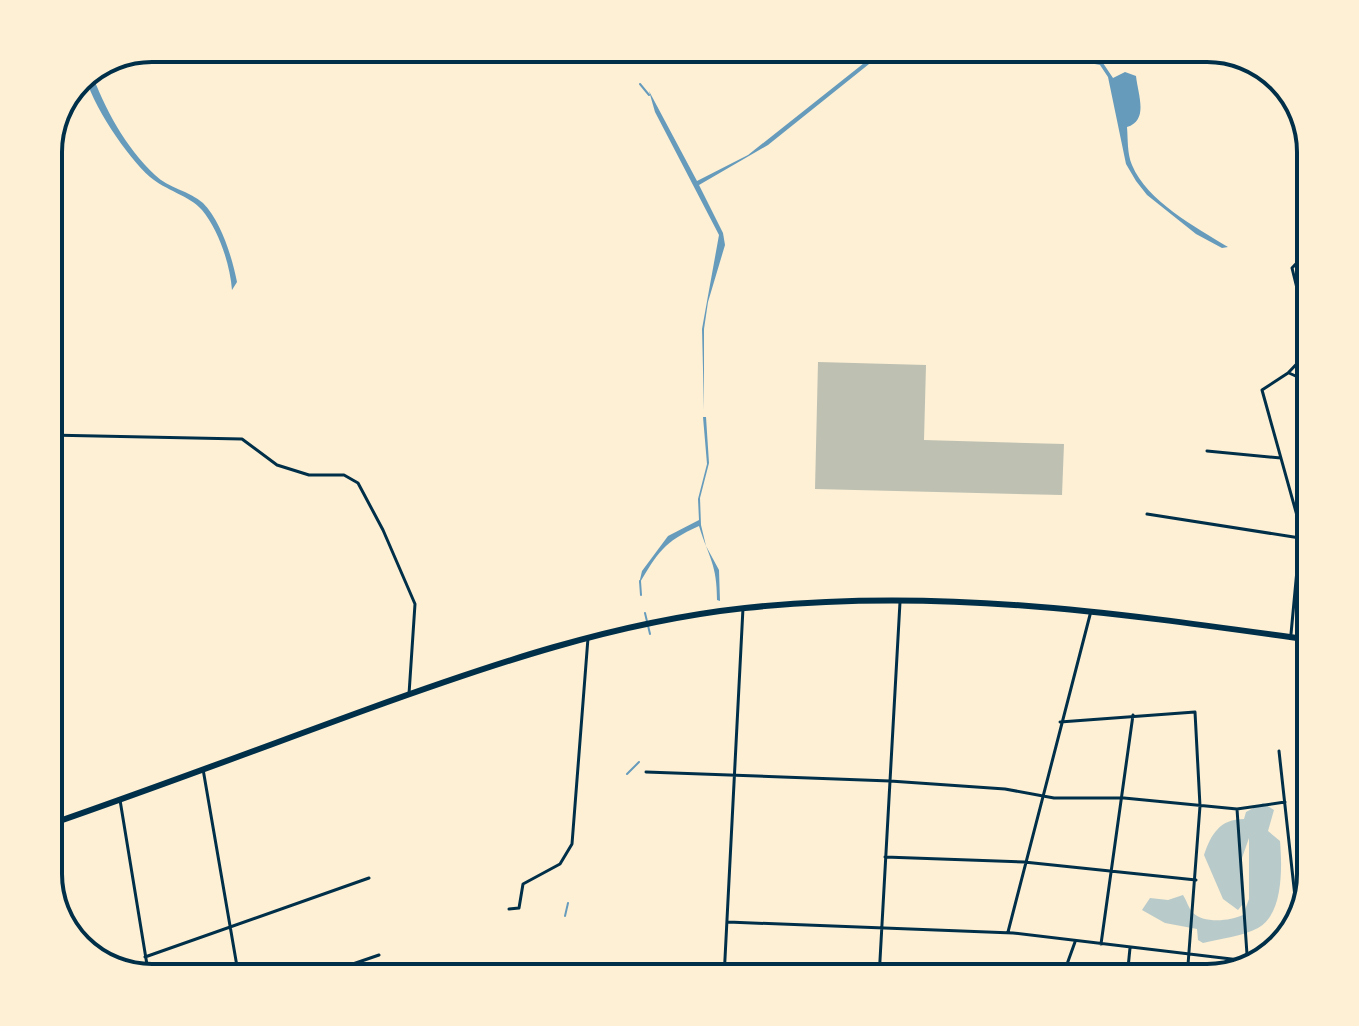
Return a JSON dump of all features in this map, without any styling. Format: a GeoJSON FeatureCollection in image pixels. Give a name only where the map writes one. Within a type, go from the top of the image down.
{"type":"FeatureCollection","features":[{"type":"Feature","properties":{"kind":"highway"},"geometry":{"type":"LineString","coordinates":[[62,820],[530,653],[651,624],[743,608],[900,599],[1014,602],[1297,638]]}},
{"type":"Feature","properties":{"kind":"street"},"geometry":{"type":"LineString","coordinates":[[1297,263],[1292,268],[1297,289]]}},
{"type":"Feature","properties":{"kind":"street"},"geometry":{"type":"LineString","coordinates":[[1297,363],[1288,373],[1262,390],[1297,516]]}},
{"type":"Feature","properties":{"kind":"street"},"geometry":{"type":"LineString","coordinates":[[1288,373],[1297,377]]}},
{"type":"Feature","properties":{"kind":"street"},"geometry":{"type":"LineString","coordinates":[[62,435],[242,439],[277,465],[309,475],[344,475],[358,483],[383,530],[415,604],[409,694]]}},
{"type":"Feature","properties":{"kind":"street"},"geometry":{"type":"LineString","coordinates":[[1207,451],[1281,458]]}},
{"type":"Feature","properties":{"kind":"street"},"geometry":{"type":"LineString","coordinates":[[1147,514],[1297,538]]}},
{"type":"Feature","properties":{"kind":"street"},"geometry":{"type":"LineString","coordinates":[[1291,637],[1297,571]]}},
{"type":"Feature","properties":{"kind":"street"},"geometry":{"type":"LineString","coordinates":[[879,964],[900,599]]}},
{"type":"Feature","properties":{"kind":"street"},"geometry":{"type":"LineString","coordinates":[[725,964],[743,608]]}},
{"type":"Feature","properties":{"kind":"street"},"geometry":{"type":"LineString","coordinates":[[1008,932],[1091,610]]}},
{"type":"Feature","properties":{"kind":"street"},"geometry":{"type":"LineString","coordinates":[[509,909],[519,908],[523,884],[560,864],[572,844],[588,638]]}},
{"type":"Feature","properties":{"kind":"street"},"geometry":{"type":"LineString","coordinates":[[1060,722],[1195,712],[1200,806],[1189,964]]}},
{"type":"Feature","properties":{"kind":"street"},"geometry":{"type":"LineString","coordinates":[[1101,944],[1124,798],[1133,715]]}},
{"type":"Feature","properties":{"kind":"street"},"geometry":{"type":"LineString","coordinates":[[1279,751],[1295,893]]}},
{"type":"Feature","properties":{"kind":"street"},"geometry":{"type":"LineString","coordinates":[[203,769],[236,964]]}},
{"type":"Feature","properties":{"kind":"street"},"geometry":{"type":"LineString","coordinates":[[646,772],[890,781],[1043,794],[1054,798],[1124,798],[1237,809],[1285,802]]}},
{"type":"Feature","properties":{"kind":"street"},"geometry":{"type":"LineString","coordinates":[[120,800],[146,963]]}},
{"type":"Feature","properties":{"kind":"street"},"geometry":{"type":"LineString","coordinates":[[1237,809],[1248,955]]}},
{"type":"Feature","properties":{"kind":"street"},"geometry":{"type":"LineString","coordinates":[[885,857],[1024,862],[1196,880]]}},
{"type":"Feature","properties":{"kind":"street"},"geometry":{"type":"LineString","coordinates":[[145,957],[369,878]]}},
{"type":"Feature","properties":{"kind":"street"},"geometry":{"type":"LineString","coordinates":[[728,922],[1008,932],[1235,959]]}},
{"type":"Feature","properties":{"kind":"street"},"geometry":{"type":"LineString","coordinates":[[1067,964],[1075,942]]}},
{"type":"Feature","properties":{"kind":"street"},"geometry":{"type":"LineString","coordinates":[[1128,964],[1130,948]]}},
{"type":"Feature","properties":{"kind":"street"},"geometry":{"type":"LineString","coordinates":[[353,964],[379,955]]}},
{"type":"Feature","properties":{"kind":"shaded area"},"geometry":{"type":"Polygon","coordinates":[[[1263,803],[1274,810],[1268,831],[1280,841],[1281,863],[1277,901],[1266,921],[1245,933],[1203,943],[1198,940],[1197,929],[1165,923],[1142,910],[1150,898],[1168,900],[1183,895],[1192,912],[1203,918],[1224,920],[1243,915],[1249,899],[1249,838],[1242,858],[1242,905],[1238,910],[1223,899],[1204,855],[1218,829],[1229,822],[1244,819],[1246,812],[1263,803]]]}},
{"type":"Feature","properties":{"kind":"water"},"geometry":{"type":"Polygon","coordinates":[[[865,62],[872,62],[768,145],[699,185],[723,233],[725,245],[708,302],[704,329],[704,410],[702,329],[719,235],[655,112],[649,91],[697,181],[748,155],[865,62]]]}},
{"type":"Feature","properties":{"kind":"water"},"geometry":{"type":"Polygon","coordinates":[[[1084,62],[1102,62],[1113,78],[1125,72],[1136,76],[1140,113],[1134,124],[1127,127],[1128,151],[1139,178],[1160,201],[1187,222],[1228,247],[1222,248],[1196,234],[1147,195],[1136,181],[1126,164],[1108,77],[1100,65],[1084,62]]]}},
{"type":"Feature","properties":{"kind":"water"},"geometry":{"type":"Polygon","coordinates":[[[95,82],[125,140],[144,164],[160,179],[203,203],[215,219],[235,272],[237,282],[232,290],[223,248],[208,218],[191,201],[150,177],[131,157],[89,87],[95,82]]]}},
{"type":"Feature","properties":{"kind":"water"},"geometry":{"type":"Polygon","coordinates":[[[703,417],[706,417],[709,463],[700,498],[706,546],[699,526],[677,537],[663,549],[639,584],[642,571],[668,536],[699,520],[698,499],[707,464],[703,417]]]}},
{"type":"Feature","properties":{"kind":"water"},"geometry":{"type":"Polygon","coordinates":[[[706,546],[719,570],[720,601],[717,600],[714,569],[706,546]]]}},
{"type":"Feature","properties":{"kind":"building"},"geometry":{"type":"Polygon","coordinates":[[[818,362],[926,365],[924,440],[1064,444],[1062,495],[815,489],[818,362]]]}},
{"type":"Feature","properties":{"kind":"waterway"},"geometry":{"type":"LineString","coordinates":[[640,84],[649,95]]}},
{"type":"Feature","properties":{"kind":"waterway"},"geometry":{"type":"LineString","coordinates":[[640,581],[641,595]]}},
{"type":"Feature","properties":{"kind":"waterway"},"geometry":{"type":"LineString","coordinates":[[645,613],[650,634]]}},
{"type":"Feature","properties":{"kind":"waterway"},"geometry":{"type":"LineString","coordinates":[[627,774],[639,762]]}},
{"type":"Feature","properties":{"kind":"waterway"},"geometry":{"type":"LineString","coordinates":[[565,916],[568,903]]}}]}
